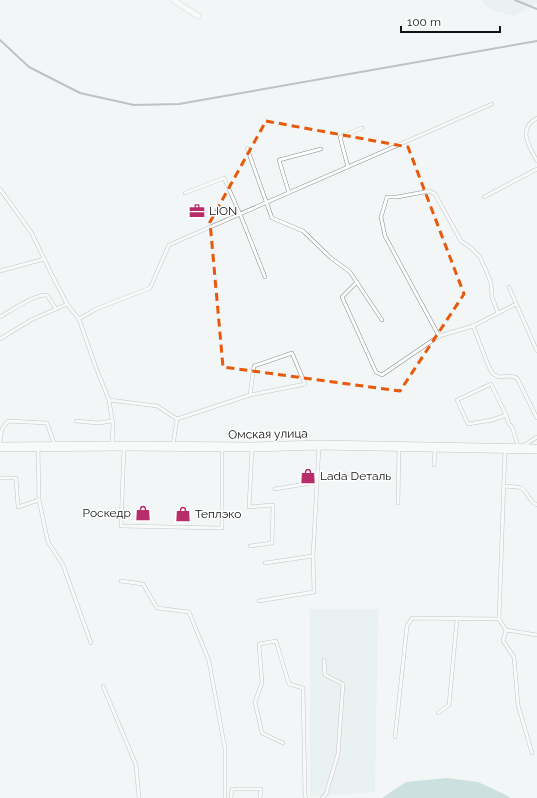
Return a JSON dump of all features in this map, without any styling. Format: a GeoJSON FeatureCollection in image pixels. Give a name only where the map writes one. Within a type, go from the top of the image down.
{"type":"FeatureCollection","features":[{"type":"Feature","properties":{"kind":"main road","name":"Омская улица"},"geometry":{"type":"LineString","coordinates":[[0,447],[252,447],[319,445],[537,449]]}},
{"type":"Feature","properties":{"kind":"street"},"geometry":{"type":"LineString","coordinates":[[174,0],[198,16]]}},
{"type":"Feature","properties":{"kind":"lane"},"geometry":{"type":"LineString","coordinates":[[79,319],[96,309],[150,288],[169,245],[492,104]]}},
{"type":"Feature","properties":{"kind":"lane"},"geometry":{"type":"LineString","coordinates":[[537,118],[527,127],[526,138],[537,161]]}},
{"type":"Feature","properties":{"kind":"lane"},"geometry":{"type":"LineString","coordinates":[[348,167],[340,137],[362,128]]}},
{"type":"Feature","properties":{"kind":"lane"},"geometry":{"type":"LineString","coordinates":[[246,148],[272,218],[302,231],[331,258],[350,272],[382,320]]}},
{"type":"Feature","properties":{"kind":"lane"},"geometry":{"type":"LineString","coordinates":[[289,193],[279,160],[321,149]]}},
{"type":"Feature","properties":{"kind":"lane"},"geometry":{"type":"LineString","coordinates":[[484,197],[537,169]]}},
{"type":"Feature","properties":{"kind":"lane"},"geometry":{"type":"LineString","coordinates":[[185,193],[224,178],[265,277]]}},
{"type":"Feature","properties":{"kind":"lane"},"geometry":{"type":"LineString","coordinates":[[0,189],[31,232],[68,304],[79,319],[109,400],[112,421],[112,446]]}},
{"type":"Feature","properties":{"kind":"lane"},"geometry":{"type":"LineString","coordinates":[[439,336],[385,236],[381,217],[387,197],[397,197],[430,191],[435,194],[462,240],[480,257],[486,268],[491,283],[492,296],[498,313]]}},
{"type":"Feature","properties":{"kind":"lane"},"geometry":{"type":"LineString","coordinates":[[0,271],[44,259]]}},
{"type":"Feature","properties":{"kind":"lane"},"geometry":{"type":"LineString","coordinates":[[357,282],[342,297],[376,372],[382,375],[439,336],[473,326],[516,304]]}},
{"type":"Feature","properties":{"kind":"lane"},"geometry":{"type":"LineString","coordinates":[[509,287],[537,351]]}},
{"type":"Feature","properties":{"kind":"lane"},"geometry":{"type":"LineString","coordinates":[[0,317],[42,294],[47,295],[56,309]]}},
{"type":"Feature","properties":{"kind":"lane"},"geometry":{"type":"LineString","coordinates":[[0,339],[30,320],[68,304]]}},
{"type":"Feature","properties":{"kind":"lane"},"geometry":{"type":"LineString","coordinates":[[473,326],[493,374],[499,377],[511,376],[517,378],[537,418]]}},
{"type":"Feature","properties":{"kind":"lane"},"geometry":{"type":"LineString","coordinates":[[109,400],[156,406],[177,419],[250,395],[305,384],[292,353],[254,366],[250,395]]}},
{"type":"Feature","properties":{"kind":"lane"},"geometry":{"type":"LineString","coordinates":[[506,415],[492,420],[468,424],[457,400],[491,384],[506,415],[509,424],[512,427],[519,448],[537,437]]}},
{"type":"Feature","properties":{"kind":"lane"},"geometry":{"type":"LineString","coordinates":[[172,446],[177,419]]}},
{"type":"Feature","properties":{"kind":"lane"},"geometry":{"type":"LineString","coordinates":[[76,420],[98,423],[112,421]]}},
{"type":"Feature","properties":{"kind":"lane"},"geometry":{"type":"LineString","coordinates":[[0,442],[2,429],[8,421],[47,423],[55,446]]}},
{"type":"Feature","properties":{"kind":"lane"},"geometry":{"type":"LineString","coordinates":[[259,601],[314,592],[313,556],[319,445]]}},
{"type":"Feature","properties":{"kind":"lane"},"geometry":{"type":"LineString","coordinates":[[124,446],[122,526],[222,528],[222,446]]}},
{"type":"Feature","properties":{"kind":"lane"},"geometry":{"type":"LineString","coordinates":[[38,447],[39,500],[48,542],[63,565],[91,643]]}},
{"type":"Feature","properties":{"kind":"lane"},"geometry":{"type":"LineString","coordinates":[[250,546],[272,543],[273,505],[249,507],[252,447]]}},
{"type":"Feature","properties":{"kind":"lane"},"geometry":{"type":"LineString","coordinates":[[398,503],[399,447]]}},
{"type":"Feature","properties":{"kind":"lane"},"geometry":{"type":"LineString","coordinates":[[434,465],[435,447]]}},
{"type":"Feature","properties":{"kind":"lane"},"geometry":{"type":"LineString","coordinates":[[505,448],[499,619],[506,630],[503,641],[514,657],[518,705],[532,753]]}},
{"type":"Feature","properties":{"kind":"lane"},"geometry":{"type":"LineString","coordinates":[[0,478],[16,478],[18,508],[39,500]]}},
{"type":"Feature","properties":{"kind":"lane"},"geometry":{"type":"LineString","coordinates":[[275,490],[317,482]]}},
{"type":"Feature","properties":{"kind":"lane"},"geometry":{"type":"LineString","coordinates":[[504,486],[521,488],[526,492],[529,499],[537,504]]}},
{"type":"Feature","properties":{"kind":"lane"},"geometry":{"type":"LineString","coordinates":[[264,563],[313,556]]}},
{"type":"Feature","properties":{"kind":"lane"},"geometry":{"type":"LineString","coordinates":[[121,581],[143,584],[157,608],[189,612],[209,661],[225,749],[225,798]]}},
{"type":"Feature","properties":{"kind":"lane"},"geometry":{"type":"LineString","coordinates":[[395,737],[407,626],[412,618],[499,619]]}},
{"type":"Feature","properties":{"kind":"lane"},"geometry":{"type":"LineString","coordinates":[[438,713],[449,705],[457,619]]}},
{"type":"Feature","properties":{"kind":"lane"},"geometry":{"type":"LineString","coordinates":[[506,630],[537,635]]}},
{"type":"Feature","properties":{"kind":"lane"},"geometry":{"type":"LineString","coordinates":[[282,743],[262,733],[255,702],[262,683],[259,644],[276,641],[289,684],[303,688],[306,798]]}},
{"type":"Feature","properties":{"kind":"lane"},"geometry":{"type":"LineString","coordinates":[[322,798],[326,794],[338,754],[343,684],[325,675],[324,660]]}},
{"type":"Feature","properties":{"kind":"lane"},"geometry":{"type":"LineString","coordinates":[[102,686],[136,765],[139,798]]}},
{"type":"Feature","properties":{"kind":"lane"},"geometry":{"type":"LineString","coordinates":[[231,798],[232,789],[261,789],[260,798]]}},
{"type":"Feature","properties":{"kind":"highlighted area"},"geometry":{"type":"Polygon","coordinates":[[[266,121],[408,147],[464,294],[400,391],[223,367],[210,222],[266,121]]]}},
{"type":"Feature","properties":{"kind":"shaded area"},"geometry":{"type":"Polygon","coordinates":[[[481,0],[537,0],[537,3],[515,16],[491,10],[481,0]]]}},
{"type":"Feature","properties":{"kind":"shaded area"},"geometry":{"type":"Polygon","coordinates":[[[310,609],[378,609],[375,792],[310,797],[310,609]]]}},
{"type":"Feature","properties":{"kind":"shaded area"},"geometry":{"type":"Polygon","coordinates":[[[447,778],[478,782],[510,798],[382,798],[406,782],[447,778]]]}},
{"type":"Feature","properties":{"kind":"railway"},"geometry":{"type":"LineString","coordinates":[[515,0],[537,9]]}},
{"type":"Feature","properties":{"kind":"railway"},"geometry":{"type":"LineString","coordinates":[[0,40],[29,67],[80,93],[134,105],[179,104],[537,41]]}},
{"type":"Feature","properties":{"kind":"place","name":"LION"},"geometry":{"type":"Point","coordinates":[197,211]}},
{"type":"Feature","properties":{"kind":"place","name":"Lada Dеталь"},"geometry":{"type":"Point","coordinates":[308,476]}},
{"type":"Feature","properties":{"kind":"place","name":"Роскедр"},"geometry":{"type":"Point","coordinates":[143,513]}},
{"type":"Feature","properties":{"kind":"place","name":"Теплэко"},"geometry":{"type":"Point","coordinates":[183,514]}}]}
